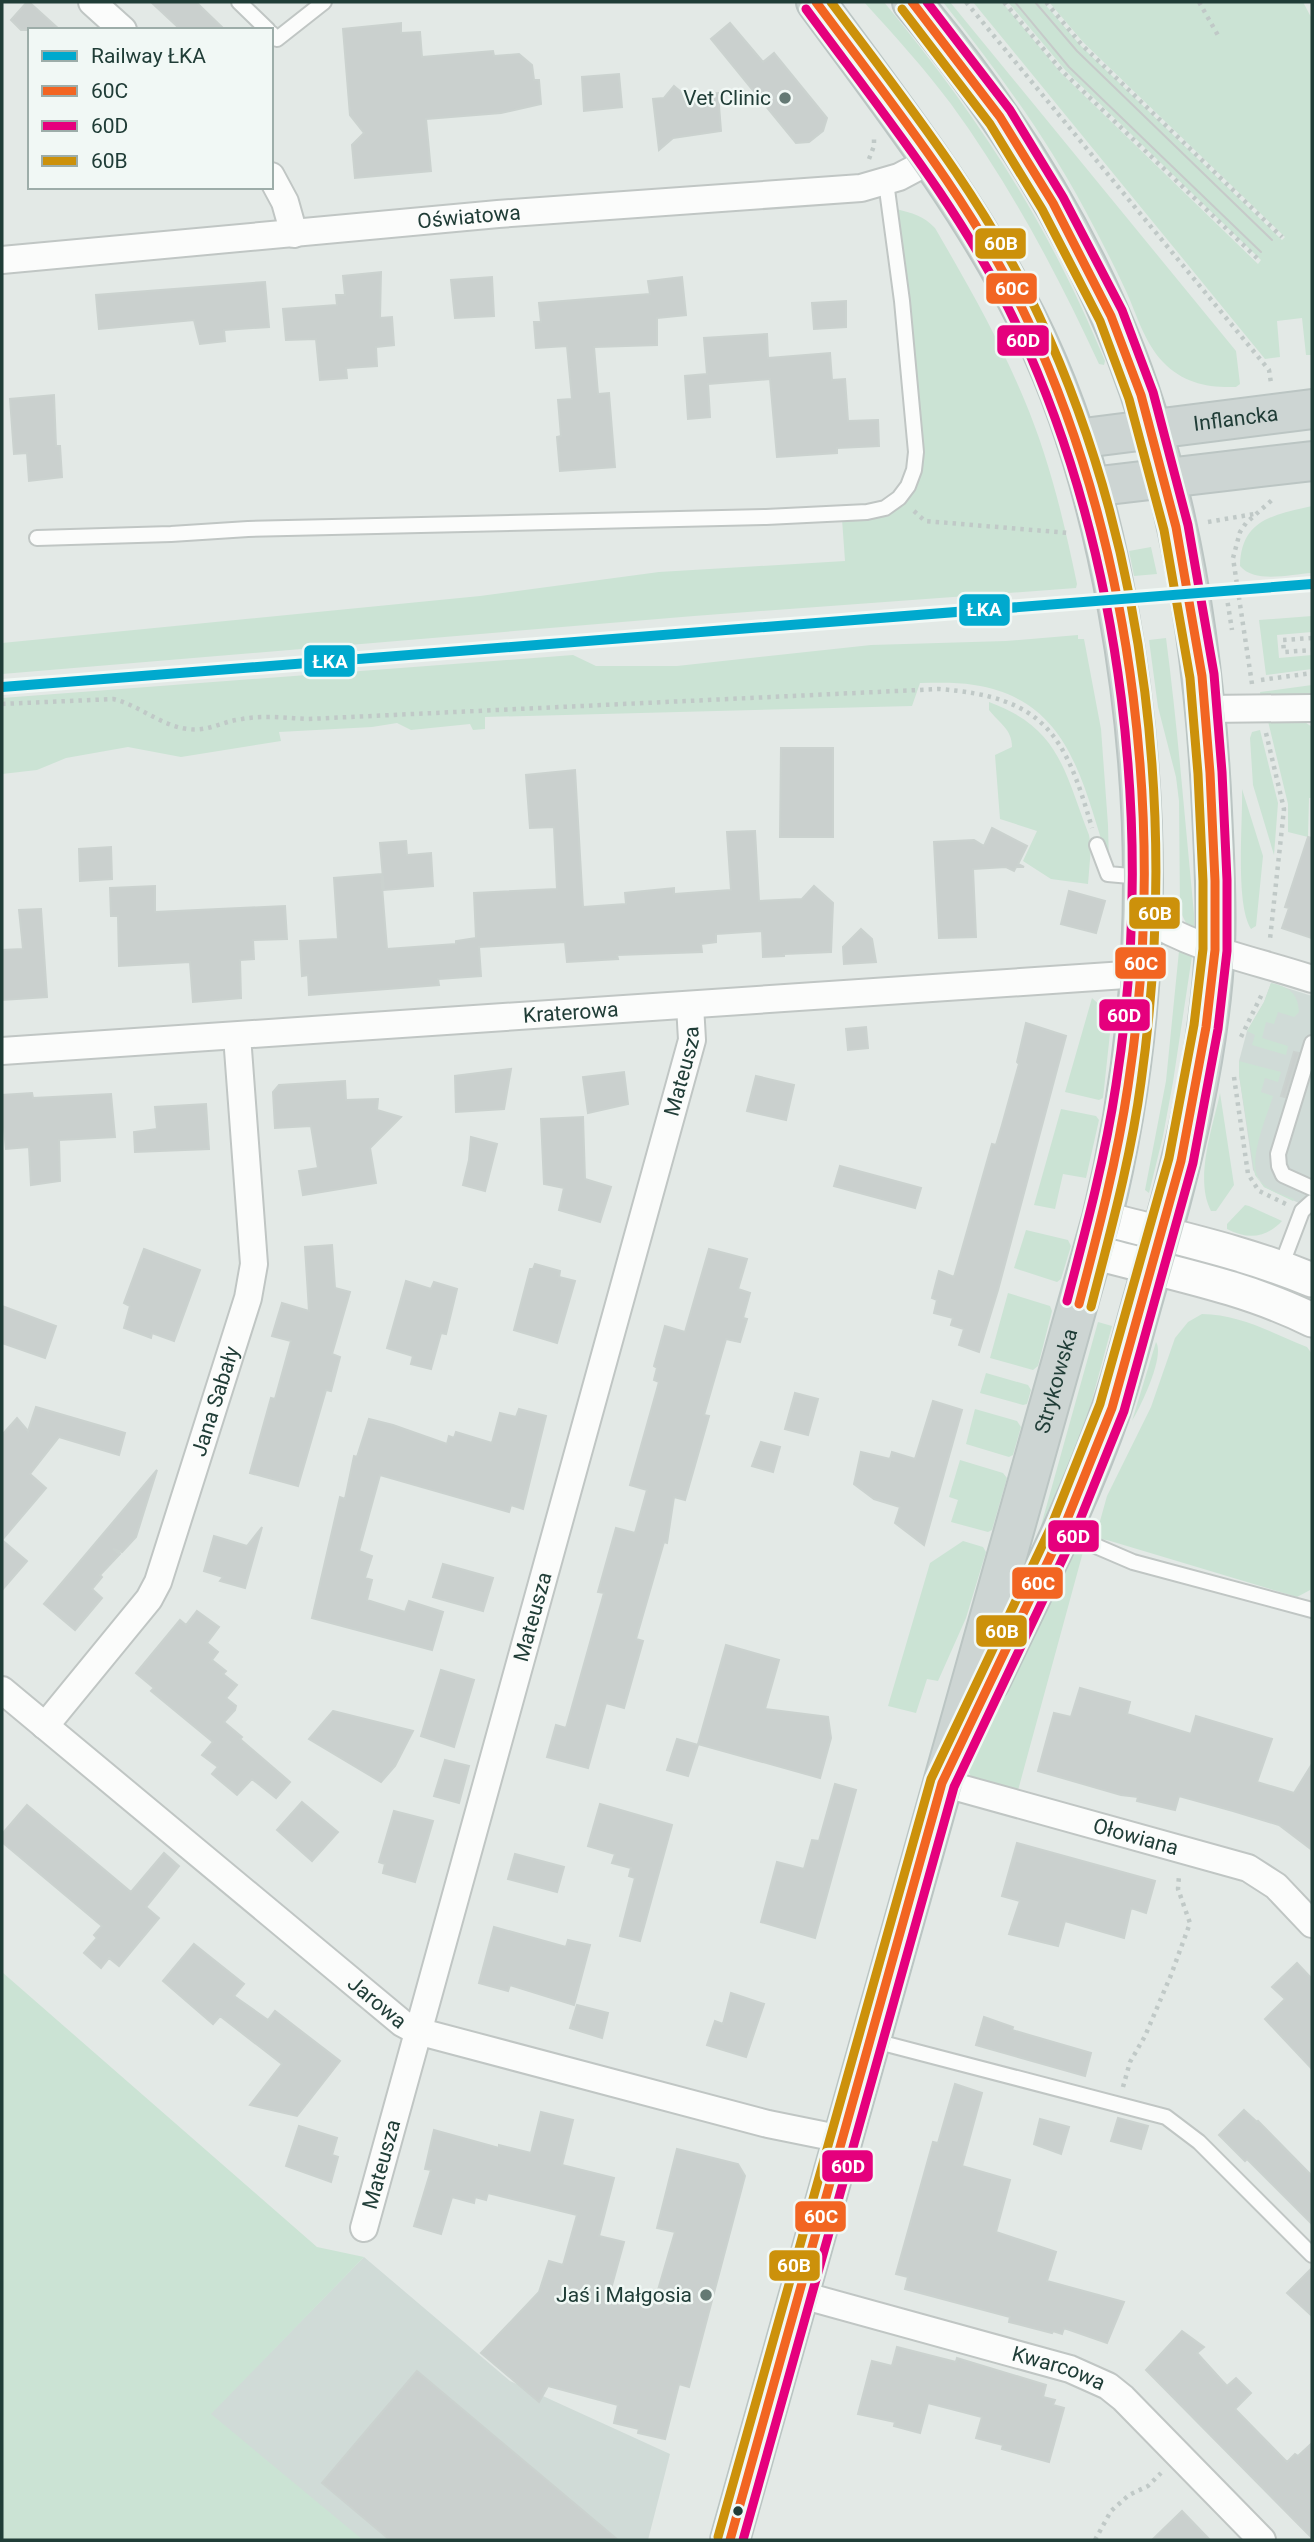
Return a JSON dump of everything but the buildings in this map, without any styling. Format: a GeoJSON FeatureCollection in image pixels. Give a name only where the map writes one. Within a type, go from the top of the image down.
{"type":"FeatureCollection","features":[{"type":"Feature","properties":{"kind":"main road","name":"Strykowska"},"geometry":{"type":"LineString","coordinates":[[730,2540],[1097,1235],[1124,1115],[1133,1052],[1144,918],[1145,877],[1139,762],[1124,642],[1113,580],[1091,487],[1076,439],[1052,375],[1017,300],[985,242],[931,160],[816,2]]}},
{"type":"Feature","properties":{"kind":"main road","name":"Strykowska"},"geometry":{"type":"LineString","coordinates":[[912,2],[993,108],[1053,203],[1111,316],[1152,429],[1185,572],[1214,632],[1205,709],[1215,881],[1215,950],[1198,1077],[1181,1161],[1112,1408],[1062,1532],[942,1783]]}},
{"type":"Feature","properties":{"kind":"main road","name":"Inflancka"},"geometry":{"type":"LineString","coordinates":[[1076,439],[1312,410]]}},
{"type":"Feature","properties":{"kind":"main road"},"geometry":{"type":"LineString","coordinates":[[1091,487],[1312,461]]}},
{"type":"Feature","properties":{"kind":"street"},"geometry":{"type":"LineString","coordinates":[[92,2],[121,28]]}},
{"type":"Feature","properties":{"kind":"street","name":"Oświatowa"},"geometry":{"type":"LineString","coordinates":[[2,260],[498,214],[861,188],[912,172],[931,160]]}},
{"type":"Feature","properties":{"kind":"street"},"geometry":{"type":"LineString","coordinates":[[273,180],[285,202],[293,234]]}},
{"type":"Feature","properties":{"kind":"street"},"geometry":{"type":"LineString","coordinates":[[1205,709],[1312,708]]}},
{"type":"Feature","properties":{"kind":"street"},"geometry":{"type":"LineString","coordinates":[[1144,918],[1191,942],[1312,979]]}},
{"type":"Feature","properties":{"kind":"street","name":"Kraterowa"},"geometry":{"type":"LineString","coordinates":[[2,1051],[1140,974]]}},
{"type":"Feature","properties":{"kind":"street","name":"Mateusza"},"geometry":{"type":"LineString","coordinates":[[364,2228],[692,1040],[690,1005]]}},
{"type":"Feature","properties":{"kind":"street","name":"Jana Sabały"},"geometry":{"type":"LineString","coordinates":[[44,1726],[149,1599],[158,1582],[248,1298],[254,1264],[237,1036]]}},
{"type":"Feature","properties":{"kind":"street"},"geometry":{"type":"LineString","coordinates":[[1097,1235],[1296,1291]]}},
{"type":"Feature","properties":{"kind":"street","name":"Jarowa"},"geometry":{"type":"LineString","coordinates":[[2,1690],[387,2013],[417,2031],[768,2124],[842,2139]]}},
{"type":"Feature","properties":{"kind":"street","name":"Ołowiana"},"geometry":{"type":"LineString","coordinates":[[942,1783],[1248,1868],[1264,1876],[1312,1924]]}},
{"type":"Feature","properties":{"kind":"street","name":"Kwarcowa"},"geometry":{"type":"LineString","coordinates":[[798,2294],[1070,2369],[1108,2386],[1123,2398],[1262,2540]]}},
{"type":"Feature","properties":{"kind":"lane"},"geometry":{"type":"LineString","coordinates":[[239,2],[267,28]]}},
{"type":"Feature","properties":{"kind":"lane"},"geometry":{"type":"LineString","coordinates":[[273,34],[277,39],[324,2]]}},
{"type":"Feature","properties":{"kind":"lane"},"geometry":{"type":"LineString","coordinates":[[37,538],[285,528],[766,517],[867,512],[884,508],[899,498],[911,478],[916,452],[902,302],[886,182]]}},
{"type":"Feature","properties":{"kind":"lane"},"geometry":{"type":"LineString","coordinates":[[1097,845],[1108,874],[1145,877]]}},
{"type":"Feature","properties":{"kind":"lane"},"geometry":{"type":"LineString","coordinates":[[1312,1043],[1278,1154],[1283,1175],[1312,1188]]}},
{"type":"Feature","properties":{"kind":"lane"},"geometry":{"type":"LineString","coordinates":[[1296,1291],[1301,1211],[1312,1202]]}},
{"type":"Feature","properties":{"kind":"lane"},"geometry":{"type":"LineString","coordinates":[[1062,1532],[1133,1562],[1312,1610]]}},
{"type":"Feature","properties":{"kind":"lane"},"geometry":{"type":"LineString","coordinates":[[870,2040],[1166,2117],[1199,2142],[1312,2255]]}},
{"type":"Feature","properties":{"kind":"path"},"geometry":{"type":"LineString","coordinates":[[967,2],[1269,370],[1272,386]]}},
{"type":"Feature","properties":{"kind":"path"},"geometry":{"type":"LineString","coordinates":[[1004,2],[1062,71],[1259,260]]}},
{"type":"Feature","properties":{"kind":"path"},"geometry":{"type":"LineString","coordinates":[[1046,2],[1082,45],[1282,237]]}},
{"type":"Feature","properties":{"kind":"path"},"geometry":{"type":"LineString","coordinates":[[1199,2],[1219,37]]}},
{"type":"Feature","properties":{"kind":"path"},"geometry":{"type":"LineString","coordinates":[[899,498],[925,521],[1073,533],[1071,521]]}},
{"type":"Feature","properties":{"kind":"path"},"geometry":{"type":"LineString","coordinates":[[1244,628],[1233,566],[1235,545],[1240,532],[1255,513],[1273,499]]}},
{"type":"Feature","properties":{"kind":"path"},"geometry":{"type":"LineString","coordinates":[[1225,519],[1255,513]]}},
{"type":"Feature","properties":{"kind":"path"},"geometry":{"type":"LineString","coordinates":[[1214,632],[1224,580]]}},
{"type":"Feature","properties":{"kind":"path"},"geometry":{"type":"LineString","coordinates":[[1312,638],[1283,640],[1284,652],[1312,650]]}},
{"type":"Feature","properties":{"kind":"path"},"geometry":{"type":"LineString","coordinates":[[1240,683],[1312,673]]}},
{"type":"Feature","properties":{"kind":"path"},"geometry":{"type":"LineString","coordinates":[[2,704],[85,698],[113,699],[128,702],[175,727],[192,730],[214,728],[239,719],[265,716],[308,719],[939,689],[968,691],[1014,704],[1054,736],[1072,766],[1097,845]]}},
{"type":"Feature","properties":{"kind":"path"},"geometry":{"type":"LineString","coordinates":[[1117,2104],[1130,2062],[1145,2036],[1190,1923],[1178,1889],[1179,1871],[1185,1850]]}},
{"type":"Feature","properties":{"kind":"path"},"geometry":{"type":"LineString","coordinates":[[1095,2540],[1111,2511],[1129,2495],[1148,2486],[1179,2456]]}},
{"type":"Feature","properties":{"kind":"shaded area"},"geometry":{"type":"Polygon","coordinates":[[[1271,983],[1312,996],[1312,1209],[1264,1187],[1253,1170],[1239,1061],[1247,1031],[1264,1002],[1271,983]]]}},
{"type":"Feature","properties":{"kind":"shaded area"},"geometry":{"type":"Polygon","coordinates":[[[364,2257],[510,2381],[670,2454],[648,2540],[359,2540],[210,2414],[364,2257]]]}},
{"type":"Feature","properties":{"kind":"green space"},"geometry":{"type":"Polygon","coordinates":[[[864,2],[884,2],[980,129],[1035,217],[1060,263],[1105,361],[1104,365],[1099,364],[1031,230],[973,135],[930,78],[864,2]]]}},
{"type":"Feature","properties":{"kind":"green space"},"geometry":{"type":"Polygon","coordinates":[[[943,2],[950,2],[1236,351],[1240,384],[1226,387],[1196,383],[1179,375],[1156,354],[1070,182],[1000,77],[943,2]]]}},
{"type":"Feature","properties":{"kind":"green space"},"geometry":{"type":"Polygon","coordinates":[[[973,2],[1002,2],[1061,73],[1258,264],[1261,260],[1066,71],[1008,2],[1043,2],[1081,46],[1282,240],[1285,237],[1084,43],[1049,2],[1303,2],[1312,19],[1312,355],[1306,355],[1302,318],[1277,321],[1280,357],[1265,359],[973,2]]]}},
{"type":"Feature","properties":{"kind":"green space"},"geometry":{"type":"Polygon","coordinates":[[[896,209],[922,218],[935,228],[1004,355],[1033,421],[1048,467],[1067,537],[1076,588],[694,616],[2,674],[2,643],[480,596],[659,572],[845,561],[842,519],[887,514],[922,453],[909,299],[896,209]]]}},
{"type":"Feature","properties":{"kind":"green space"},"geometry":{"type":"Polygon","coordinates":[[[1312,506],[1312,573],[1264,576],[1247,572],[1240,566],[1246,538],[1253,529],[1273,517],[1312,506]]]}},
{"type":"Feature","properties":{"kind":"green space"},"geometry":{"type":"Polygon","coordinates":[[[1151,547],[1157,574],[1134,576],[1129,551],[1151,547]]]}},
{"type":"Feature","properties":{"kind":"green space"},"geometry":{"type":"Polygon","coordinates":[[[1312,616],[1312,632],[1277,635],[1279,658],[1312,655],[1312,669],[1266,675],[1259,620],[1312,616]]]}},
{"type":"Feature","properties":{"kind":"green space"},"geometry":{"type":"Polygon","coordinates":[[[1078,635],[1078,639],[1084,639],[1101,729],[1109,863],[1080,776],[1053,727],[1033,708],[1007,694],[960,683],[920,683],[912,706],[485,717],[485,729],[473,730],[470,724],[411,730],[397,723],[279,732],[281,741],[181,757],[128,747],[66,758],[37,770],[2,774],[2,698],[573,655],[596,666],[677,666],[871,645],[1006,641],[1078,635]]]}},
{"type":"Feature","properties":{"kind":"green space"},"geometry":{"type":"Polygon","coordinates":[[[1166,638],[1194,914],[1194,928],[1189,929],[1180,911],[1179,801],[1176,777],[1158,707],[1149,640],[1166,638]]]}},
{"type":"Feature","properties":{"kind":"green space"},"geometry":{"type":"Polygon","coordinates":[[[1312,685],[1312,698],[1261,699],[1260,692],[1312,685]]]}},
{"type":"Feature","properties":{"kind":"green space"},"geometry":{"type":"Polygon","coordinates":[[[989,702],[1031,725],[1056,754],[1089,835],[1091,847],[1088,884],[1051,879],[1023,861],[1037,831],[1000,819],[995,755],[1012,747],[1007,731],[989,710],[989,702]]]}},
{"type":"Feature","properties":{"kind":"green space"},"geometry":{"type":"Polygon","coordinates":[[[1267,717],[1302,720],[1312,727],[1312,798],[1309,798],[1308,837],[1288,832],[1288,804],[1267,717]]]}},
{"type":"Feature","properties":{"kind":"green space"},"geometry":{"type":"Polygon","coordinates":[[[1260,730],[1278,803],[1274,855],[1253,785],[1250,738],[1252,732],[1260,730]]]}},
{"type":"Feature","properties":{"kind":"green space"},"geometry":{"type":"Polygon","coordinates":[[[1242,789],[1263,856],[1256,926],[1251,929],[1246,917],[1241,882],[1242,789]]]}},
{"type":"Feature","properties":{"kind":"green space"},"geometry":{"type":"Polygon","coordinates":[[[1179,951],[1192,956],[1173,1082],[1149,1193],[1145,1190],[1166,1081],[1179,951]]]}},
{"type":"Feature","properties":{"kind":"green space"},"geometry":{"type":"Polygon","coordinates":[[[1271,983],[1291,992],[1297,1000],[1299,1012],[1294,1017],[1278,1012],[1274,1024],[1266,1022],[1262,1038],[1288,1046],[1286,1055],[1252,1045],[1255,1035],[1247,1031],[1264,1002],[1271,983]]]}},
{"type":"Feature","properties":{"kind":"green space"},"geometry":{"type":"Polygon","coordinates":[[[1092,998],[1104,1009],[1111,1024],[1103,1098],[1099,1100],[1065,1092],[1092,998]]]}},
{"type":"Feature","properties":{"kind":"green space"},"geometry":{"type":"Polygon","coordinates":[[[1239,1061],[1281,1072],[1278,1082],[1265,1078],[1261,1092],[1273,1096],[1259,1139],[1255,1163],[1256,1173],[1263,1184],[1294,1199],[1293,1201],[1264,1187],[1255,1175],[1239,1061]]]}},
{"type":"Feature","properties":{"kind":"green space"},"geometry":{"type":"Polygon","coordinates":[[[1220,1093],[1234,1185],[1216,1211],[1211,1211],[1204,1184],[1206,1153],[1220,1093]]]}},
{"type":"Feature","properties":{"kind":"green space"},"geometry":{"type":"Polygon","coordinates":[[[1061,1109],[1096,1116],[1099,1120],[1086,1178],[1063,1174],[1055,1209],[1034,1205],[1061,1109]]]}},
{"type":"Feature","properties":{"kind":"green space"},"geometry":{"type":"Polygon","coordinates":[[[1245,1205],[1282,1221],[1270,1231],[1256,1236],[1242,1235],[1227,1229],[1227,1224],[1245,1205]]]}},
{"type":"Feature","properties":{"kind":"green space"},"geometry":{"type":"Polygon","coordinates":[[[1026,1230],[1068,1240],[1071,1246],[1061,1279],[1057,1282],[1014,1268],[1026,1230]]]}},
{"type":"Feature","properties":{"kind":"green space"},"geometry":{"type":"Polygon","coordinates":[[[1008,1293],[1050,1306],[1052,1311],[1038,1366],[1033,1370],[990,1358],[1008,1293]]]}},
{"type":"Feature","properties":{"kind":"green space"},"geometry":{"type":"Polygon","coordinates":[[[1202,1314],[1229,1317],[1255,1325],[1307,1347],[1312,1354],[1312,1589],[1297,1597],[1107,1540],[1095,1539],[1107,1496],[1151,1407],[1175,1338],[1188,1322],[1202,1314]]]}},
{"type":"Feature","properties":{"kind":"green space"},"geometry":{"type":"Polygon","coordinates":[[[1098,1322],[1112,1326],[1076,1459],[1037,1540],[1098,1322]]]}},
{"type":"Feature","properties":{"kind":"green space"},"geometry":{"type":"Polygon","coordinates":[[[1156,1342],[1158,1349],[1155,1369],[1132,1421],[1156,1342]]]}},
{"type":"Feature","properties":{"kind":"green space"},"geometry":{"type":"Polygon","coordinates":[[[986,1373],[1028,1385],[1031,1390],[1027,1404],[980,1393],[986,1373]]]}},
{"type":"Feature","properties":{"kind":"green space"},"geometry":{"type":"Polygon","coordinates":[[[975,1409],[1017,1421],[1021,1427],[1013,1455],[1009,1457],[966,1444],[975,1409]]]}},
{"type":"Feature","properties":{"kind":"green space"},"geometry":{"type":"Polygon","coordinates":[[[960,1460],[1003,1473],[1007,1478],[992,1530],[988,1532],[951,1522],[958,1500],[949,1497],[960,1460]]]}},
{"type":"Feature","properties":{"kind":"green space"},"geometry":{"type":"Polygon","coordinates":[[[963,1541],[983,1547],[986,1552],[966,1618],[938,1681],[927,1679],[916,1713],[888,1706],[930,1563],[963,1541]]]}},
{"type":"Feature","properties":{"kind":"green space"},"geometry":{"type":"Polygon","coordinates":[[[1070,1550],[1083,1552],[1017,1794],[972,1778],[968,1771],[988,1721],[1070,1550]]]}},
{"type":"Feature","properties":{"kind":"green space"},"geometry":{"type":"Polygon","coordinates":[[[2,1972],[317,2247],[364,2257],[211,2414],[363,2540],[2,2540],[2,1972]]]}},
{"type":"Feature","properties":{"kind":"tram line"},"geometry":{"type":"LineString","coordinates":[[1015,2],[1069,67],[1261,252]]}},
{"type":"Feature","properties":{"kind":"tram line"},"geometry":{"type":"LineString","coordinates":[[1035,2],[1077,51],[1272,240]]}},
{"type":"Feature","properties":{"kind":"rail line","name":"ŁKA"},"geometry":{"type":"LineString","coordinates":[[2,687],[1312,584]]}},
{"type":"Feature","properties":{"kind":"transit line","name":"60C"},"geometry":{"type":"LineString","coordinates":[[816,2],[930,156],[1007,278],[1065,410],[1095,503],[1117,599],[1133,696],[1142,795],[1144,893],[1139,990],[1128,1086],[1118,1141],[1079,1304]]}},
{"type":"Feature","properties":{"kind":"transit line","name":"60B"},"geometry":{"type":"LineString","coordinates":[[831,2],[970,193],[1018,274],[1039,316],[1076,406],[1106,499],[1129,595],[1145,692],[1154,789],[1156,888],[1151,985],[1132,1139],[1091,1307]]}},
{"type":"Feature","properties":{"kind":"transit line","name":"60C"},"geometry":{"type":"LineString","coordinates":[[730,2540],[942,1783],[1062,1532],[1112,1408],[1181,1161],[1206,1027],[1215,950],[1210,773],[1202,676],[1176,527],[1141,395],[1111,316],[1053,203],[1000,117],[912,2]]}},
{"type":"Feature","properties":{"kind":"transit line","name":"60D"},"geometry":{"type":"LineString","coordinates":[[743,2540],[954,1787],[1073,1537],[1124,1411],[1193,1163],[1218,1029],[1227,951],[1222,772],[1214,674],[1188,525],[1153,392],[1122,310],[1063,197],[1010,110],[927,2]]}},
{"type":"Feature","properties":{"kind":"transit line","name":"60D"},"geometry":{"type":"LineString","coordinates":[[806,9],[946,202],[996,284],[1054,414],[1083,506],[1106,601],[1121,698],[1130,796],[1132,893],[1127,990],[1116,1085],[1106,1139],[1067,1301]]}},
{"type":"Feature","properties":{"kind":"transit line","name":"60B"},"geometry":{"type":"LineString","coordinates":[[718,2537],[931,1779],[1051,1527],[1100,1404],[1169,1158],[1194,1025],[1203,949],[1198,774],[1190,678],[1164,530],[1129,399],[1100,321],[1042,209],[990,124],[902,9]]}},
{"type":"Feature","properties":{"kind":"place","name":"Vet Clinic"},"geometry":{"type":"Point","coordinates":[785,98]}},
{"type":"Feature","properties":{"kind":"place","name":"Jaś i Małgosia"},"geometry":{"type":"Point","coordinates":[706,2295]}}]}
